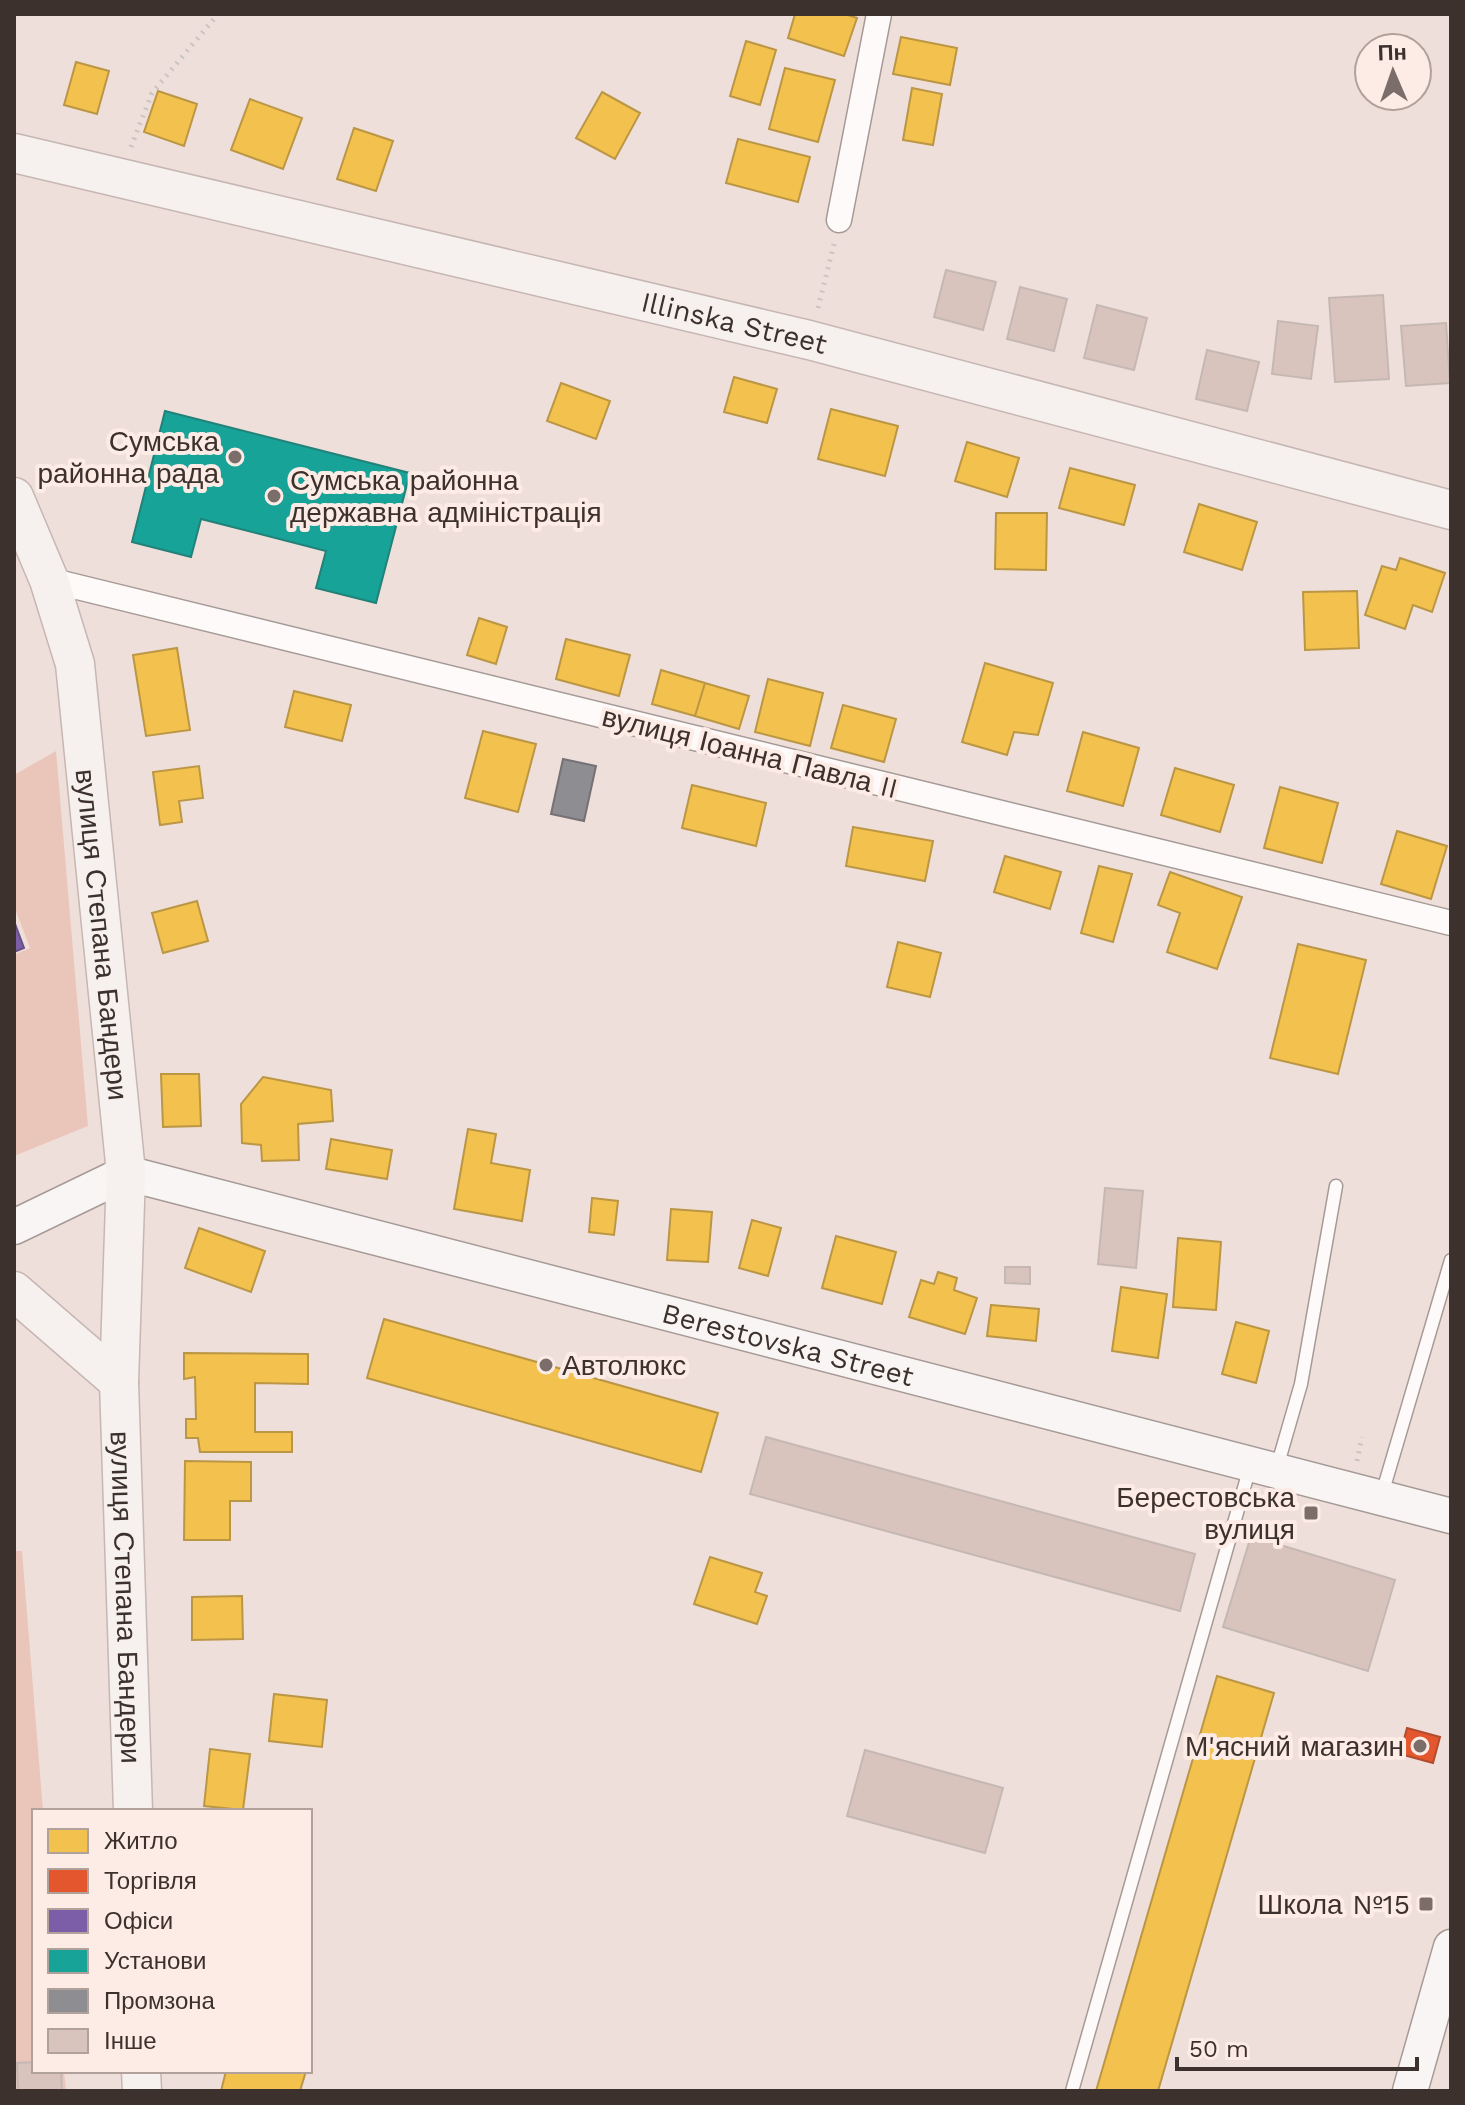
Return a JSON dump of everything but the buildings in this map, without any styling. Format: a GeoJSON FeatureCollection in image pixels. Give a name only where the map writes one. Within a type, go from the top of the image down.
{"type":"FeatureCollection","features":[{"type":"Feature","properties":{"kind":"main road","name":"Illinska Street"},"geometry":{"type":"LineString","coordinates":[[14,153],[809,340],[1451,510]]}},
{"type":"Feature","properties":{"kind":"main road","name":"вулиця Степана Бандери"},"geometry":{"type":"LineString","coordinates":[[14,497],[49,580],[75,664],[126,1173],[119,1382],[133,1809]]}},
{"type":"Feature","properties":{"kind":"main road"},"geometry":{"type":"LineString","coordinates":[[14,1291],[119,1382]]}},
{"type":"Feature","properties":{"kind":"street"},"geometry":{"type":"LineString","coordinates":[[839,220],[879,14]]}},
{"type":"Feature","properties":{"kind":"street","name":"вулиця Іоанна Павла II"},"geometry":{"type":"LineString","coordinates":[[49,580],[1451,923]]}},
{"type":"Feature","properties":{"kind":"street"},"geometry":{"type":"LineString","coordinates":[[14,1227],[126,1173]]}},
{"type":"Feature","properties":{"kind":"street","name":"Berestovska Street"},"geometry":{"type":"LineString","coordinates":[[126,1173],[1451,1516]]}},
{"type":"Feature","properties":{"kind":"street"},"geometry":{"type":"LineString","coordinates":[[1410,2091],[1451,1947]]}},
{"type":"Feature","properties":{"kind":"lane"},"geometry":{"type":"LineString","coordinates":[[1072,2091],[1264,1467],[1301,1384],[1336,1186]]}},
{"type":"Feature","properties":{"kind":"lane"},"geometry":{"type":"LineString","coordinates":[[1381,1497],[1451,1260]]}},
{"type":"Feature","properties":{"kind":"path"},"geometry":{"type":"LineString","coordinates":[[121,178],[152,93],[218,14]]}},
{"type":"Feature","properties":{"kind":"path"},"geometry":{"type":"LineString","coordinates":[[817,312],[832,250]]}},
{"type":"Feature","properties":{"kind":"shaded area"},"geometry":{"type":"Polygon","coordinates":[[[56,751],[88,1126],[14,1156],[14,955],[30,948],[14,906],[14,775],[56,751]]]}},
{"type":"Feature","properties":{"kind":"shaded area"},"geometry":{"type":"Polygon","coordinates":[[[14,1551],[22,1551],[43,1809],[32,1809],[32,2073],[64,2073],[66,2091],[14,2091],[14,1551]]]}},
{"type":"Feature","properties":{"kind":"place","name":"Сумська районна рада"},"geometry":{"type":"Point","coordinates":[235,457]}},
{"type":"Feature","properties":{"kind":"place","name":"Сумська районна державна адміністрація"},"geometry":{"type":"Point","coordinates":[274,496]}},
{"type":"Feature","properties":{"kind":"place","name":"Автолюкс"},"geometry":{"type":"Point","coordinates":[546,1365]}},
{"type":"Feature","properties":{"kind":"place","name":"Берестовська вулиця"},"geometry":{"type":"Point","coordinates":[1311,1513]}},
{"type":"Feature","properties":{"kind":"place","name":"М'ясний магазин"},"geometry":{"type":"Point","coordinates":[1420,1746]}},
{"type":"Feature","properties":{"kind":"place","name":"Школа №15"},"geometry":{"type":"Point","coordinates":[1426,1904]}}]}
